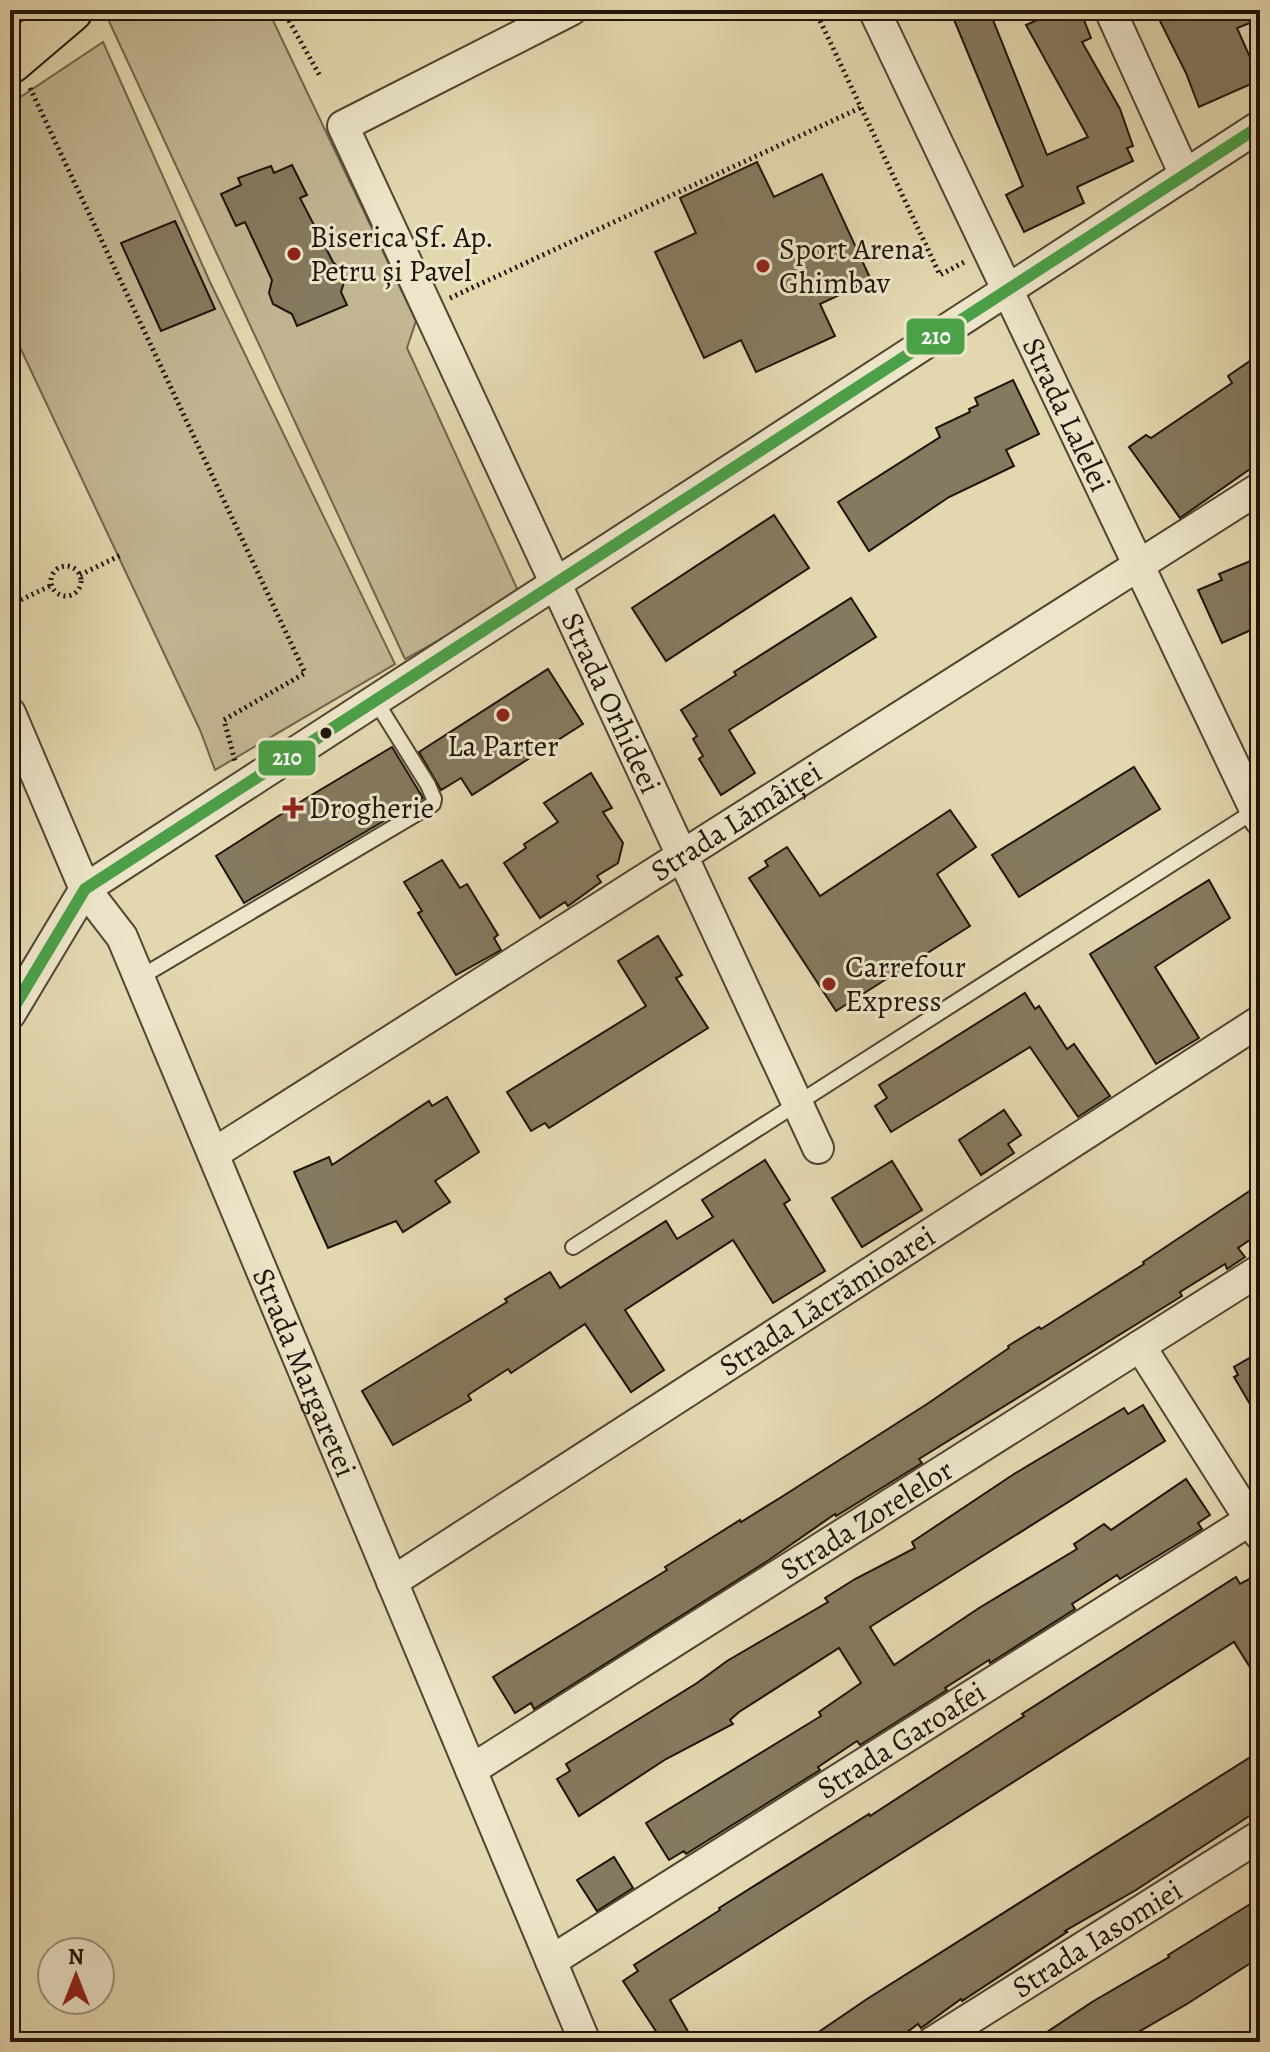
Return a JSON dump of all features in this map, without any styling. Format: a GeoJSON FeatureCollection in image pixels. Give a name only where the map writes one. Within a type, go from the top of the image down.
{"type":"FeatureCollection","features":[{"type":"Feature","properties":{"kind":"main road"},"geometry":{"type":"LineString","coordinates":[[10,33],[45,10]]}},
{"type":"Feature","properties":{"kind":"main road"},"geometry":{"type":"LineString","coordinates":[[20,74],[70,10]]}},
{"type":"Feature","properties":{"kind":"street","name":"Strada Orhideei"},"geometry":{"type":"LineString","coordinates":[[571,10],[343,126],[818,1148]]}},
{"type":"Feature","properties":{"kind":"street","name":"Strada Lalelei"},"geometry":{"type":"LineString","coordinates":[[874,10],[1259,813]]}},
{"type":"Feature","properties":{"kind":"street"},"geometry":{"type":"LineString","coordinates":[[1110,10],[1185,175]]}},
{"type":"Feature","properties":{"kind":"street"},"geometry":{"type":"LineString","coordinates":[[12,1007],[85,889],[1260,126]]}},
{"type":"Feature","properties":{"kind":"street","name":"Strada Lămâiței"},"geometry":{"type":"LineString","coordinates":[[213,1154],[1260,488]]}},
{"type":"Feature","properties":{"kind":"street","name":"Strada Margaretei"},"geometry":{"type":"LineString","coordinates":[[10,713],[85,889],[122,937],[585,2042]]}},
{"type":"Feature","properties":{"kind":"street","name":"Strada Lăcrămioarei"},"geometry":{"type":"LineString","coordinates":[[392,1582],[1260,1021]]}},
{"type":"Feature","properties":{"kind":"street","name":"Strada Zorelelor"},"geometry":{"type":"LineString","coordinates":[[471,1770],[1260,1270]]}},
{"type":"Feature","properties":{"kind":"street"},"geometry":{"type":"LineString","coordinates":[[1140,1346],[1255,1527]]}},
{"type":"Feature","properties":{"kind":"street","name":"Strada Garoafei"},"geometry":{"type":"LineString","coordinates":[[551,1961],[1255,1527]]}},
{"type":"Feature","properties":{"kind":"street","name":"Strada Iasomiei"},"geometry":{"type":"LineString","coordinates":[[933,2042],[1260,1836]]}},
{"type":"Feature","properties":{"kind":"lane"},"geometry":{"type":"LineString","coordinates":[[139,978],[433,804],[428,785],[375,700]]}},
{"type":"Feature","properties":{"kind":"lane"},"geometry":{"type":"LineString","coordinates":[[573,1247],[1259,813]]}},
{"type":"Feature","properties":{"kind":"path"},"geometry":{"type":"LineString","coordinates":[[283,10],[320,76]]}},
{"type":"Feature","properties":{"kind":"path"},"geometry":{"type":"LineString","coordinates":[[815,10],[940,275],[988,249]]}},
{"type":"Feature","properties":{"kind":"path"},"geometry":{"type":"LineString","coordinates":[[20,74],[305,673],[224,720],[236,764]]}},
{"type":"Feature","properties":{"kind":"path"},"geometry":{"type":"LineString","coordinates":[[428,309],[860,108]]}},
{"type":"Feature","properties":{"kind":"path"},"geometry":{"type":"LineString","coordinates":[[80,575],[123,554]]}},
{"type":"Feature","properties":{"kind":"path"},"geometry":{"type":"LineString","coordinates":[[69,567],[80,575],[80,585],[71,595],[61,595],[52,585],[53,575],[60,568],[69,567]]}},
{"type":"Feature","properties":{"kind":"path"},"geometry":{"type":"LineString","coordinates":[[10,605],[52,585]]}},
{"type":"Feature","properties":{"kind":"shaded area"},"geometry":{"type":"Polygon","coordinates":[[[116,10],[268,10],[416,321],[407,348],[520,595],[405,659],[107,17],[116,10]]]}},
{"type":"Feature","properties":{"kind":"shaded area"},"geometry":{"type":"Polygon","coordinates":[[[103,42],[210,282],[395,664],[215,770],[200,730],[10,326],[10,104],[103,42]]]}},
{"type":"Feature","properties":{"kind":"building"},"geometry":{"type":"Polygon","coordinates":[[[950,10],[989,10],[1047,155],[1088,137],[1026,25],[1060,10],[1080,10],[1091,38],[1082,42],[1120,109],[1133,146],[1127,148],[1133,161],[1077,187],[1084,203],[1024,232],[1006,195],[1023,186],[950,10]]]}},
{"type":"Feature","properties":{"kind":"building"},"geometry":{"type":"Polygon","coordinates":[[[1173,10],[1260,10],[1260,19],[1237,28],[1260,80],[1199,107],[1158,17],[1173,10]]]}},
{"type":"Feature","properties":{"kind":"building","name":"Sport Arena Ghimbav"},"geometry":{"type":"Polygon","coordinates":[[[757,162],[774,197],[822,174],[871,280],[820,304],[835,336],[756,372],[741,340],[704,358],[655,252],[696,233],[680,198],[757,162]]]}},
{"type":"Feature","properties":{"kind":"building","name":"Biserica Sf. Ap. Petru și Pavel"},"geometry":{"type":"Polygon","coordinates":[[[292,165],[307,195],[300,198],[333,262],[346,276],[341,292],[347,305],[297,326],[292,314],[273,304],[269,293],[272,280],[245,222],[236,226],[221,194],[241,185],[238,178],[271,166],[274,173],[292,165]]]}},
{"type":"Feature","properties":{"kind":"building"},"geometry":{"type":"Polygon","coordinates":[[[175,221],[215,309],[161,331],[121,243],[175,221]]]}},
{"type":"Feature","properties":{"kind":"building"},"geometry":{"type":"Polygon","coordinates":[[[1250,361],[1260,375],[1260,462],[1180,518],[1129,447],[1146,435],[1151,438],[1232,383],[1228,376],[1250,361]]]}},
{"type":"Feature","properties":{"kind":"building"},"geometry":{"type":"Polygon","coordinates":[[[1013,380],[1039,434],[1006,450],[1014,466],[949,497],[869,551],[838,502],[940,437],[936,428],[970,412],[969,409],[978,405],[975,398],[1013,380]]]}},
{"type":"Feature","properties":{"kind":"building"},"geometry":{"type":"Polygon","coordinates":[[[774,515],[809,568],[666,661],[632,608],[774,515]]]}},
{"type":"Feature","properties":{"kind":"building"},"geometry":{"type":"Polygon","coordinates":[[[1260,557],[1260,626],[1222,643],[1198,590],[1222,580],[1219,574],[1260,557]]]}},
{"type":"Feature","properties":{"kind":"building"},"geometry":{"type":"Polygon","coordinates":[[[851,598],[876,637],[729,730],[755,773],[721,795],[699,759],[703,756],[693,739],[697,736],[681,710],[736,675],[734,672],[851,598]]]}},
{"type":"Feature","properties":{"kind":"building"},"geometry":{"type":"Polygon","coordinates":[[[548,669],[583,724],[472,795],[461,778],[441,790],[419,752],[548,669]]]}},
{"type":"Feature","properties":{"kind":"building"},"geometry":{"type":"Polygon","coordinates":[[[392,747],[423,798],[244,903],[216,856],[392,747]]]}},
{"type":"Feature","properties":{"kind":"building"},"geometry":{"type":"Polygon","coordinates":[[[1134,767],[1160,809],[1019,897],[992,855],[1134,767]]]}},
{"type":"Feature","properties":{"kind":"building"},"geometry":{"type":"Polygon","coordinates":[[[591,773],[612,808],[603,812],[623,843],[618,863],[597,876],[601,882],[568,906],[565,902],[540,918],[504,863],[526,848],[524,844],[558,822],[544,803],[591,773]]]}},
{"type":"Feature","properties":{"kind":"building"},"geometry":{"type":"Polygon","coordinates":[[[950,810],[976,847],[937,874],[970,926],[836,1011],[749,878],[768,866],[765,861],[787,847],[820,896],[950,810]]]}},
{"type":"Feature","properties":{"kind":"building"},"geometry":{"type":"Polygon","coordinates":[[[442,860],[460,888],[467,884],[498,935],[494,938],[501,950],[456,975],[418,913],[422,911],[404,882],[442,860]]]}},
{"type":"Feature","properties":{"kind":"building"},"geometry":{"type":"Polygon","coordinates":[[[1209,880],[1230,918],[1155,967],[1199,1038],[1156,1064],[1090,954],[1209,880]]]}},
{"type":"Feature","properties":{"kind":"building"},"geometry":{"type":"Polygon","coordinates":[[[658,936],[682,975],[676,978],[708,1028],[549,1128],[545,1123],[531,1131],[507,1092],[646,1006],[618,961],[658,936]]]}},
{"type":"Feature","properties":{"kind":"building"},"geometry":{"type":"Polygon","coordinates":[[[1025,993],[1035,1009],[1039,1006],[1067,1049],[1074,1044],[1110,1096],[1078,1117],[1030,1047],[891,1132],[875,1106],[887,1098],[879,1085],[1025,993]]]}},
{"type":"Feature","properties":{"kind":"building"},"geometry":{"type":"Polygon","coordinates":[[[447,1097],[479,1152],[435,1181],[450,1202],[403,1232],[396,1221],[328,1248],[294,1172],[329,1157],[332,1165],[429,1101],[432,1106],[447,1097]]]}},
{"type":"Feature","properties":{"kind":"building"},"geometry":{"type":"Polygon","coordinates":[[[1004,1110],[1021,1135],[1008,1144],[1014,1153],[981,1175],[959,1140],[1004,1110]]]}},
{"type":"Feature","properties":{"kind":"building"},"geometry":{"type":"Polygon","coordinates":[[[765,1160],[790,1200],[784,1204],[825,1271],[773,1303],[733,1240],[625,1310],[664,1370],[631,1392],[585,1324],[511,1373],[508,1369],[468,1395],[471,1400],[393,1445],[362,1391],[550,1272],[560,1288],[666,1221],[677,1239],[713,1217],[702,1200],[765,1160]]]}},
{"type":"Feature","properties":{"kind":"building"},"geometry":{"type":"Polygon","coordinates":[[[892,1161],[922,1210],[862,1247],[832,1198],[892,1161]]]}},
{"type":"Feature","properties":{"kind":"building"},"geometry":{"type":"Polygon","coordinates":[[[1260,1184],[1260,1233],[1238,1248],[1245,1257],[1227,1269],[1225,1264],[1180,1292],[1182,1296],[919,1459],[922,1463],[835,1514],[766,1562],[534,1709],[531,1703],[515,1713],[493,1677],[927,1404],[1008,1346],[1039,1327],[1041,1329],[1144,1264],[1260,1184]]]}},
{"type":"Feature","properties":{"kind":"building"},"geometry":{"type":"Polygon","coordinates":[[[1260,1352],[1260,1421],[1234,1377],[1238,1375],[1234,1367],[1260,1352]]]}},
{"type":"Feature","properties":{"kind":"building"},"geometry":{"type":"Polygon","coordinates":[[[1143,1405],[1165,1441],[870,1627],[894,1665],[979,1608],[1077,1549],[1074,1544],[1104,1524],[1111,1530],[1186,1479],[1210,1515],[1198,1523],[1202,1529],[1120,1579],[1117,1575],[1072,1604],[1075,1609],[990,1663],[989,1660],[860,1745],[857,1741],[818,1767],[820,1770],[686,1854],[684,1851],[669,1860],[646,1823],[821,1716],[819,1712],[861,1683],[839,1648],[739,1712],[730,1720],[733,1724],[666,1759],[579,1816],[557,1779],[570,1771],[566,1764],[727,1661],[828,1602],[825,1598],[855,1579],[915,1548],[912,1542],[1014,1474],[1124,1408],[1128,1414],[1143,1405]]]}},
{"type":"Feature","properties":{"kind":"building"},"geometry":{"type":"Polygon","coordinates":[[[1236,1577],[1240,1584],[1253,1577],[1260,1589],[1260,1683],[1234,1642],[670,2000],[694,2042],[663,2042],[623,1981],[638,1971],[634,1965],[719,1908],[870,1816],[1236,1577]]]}},
{"type":"Feature","properties":{"kind":"building"},"geometry":{"type":"Polygon","coordinates":[[[1260,1751],[1260,1809],[1136,1890],[1065,1931],[921,2028],[918,2024],[894,2042],[804,2042],[867,1999],[1260,1751]]]}},
{"type":"Feature","properties":{"kind":"building"},"geometry":{"type":"Polygon","coordinates":[[[614,1857],[633,1888],[597,1911],[577,1880],[614,1857]]]}},
{"type":"Feature","properties":{"kind":"building"},"geometry":{"type":"Polygon","coordinates":[[[1260,1898],[1260,1957],[1187,2004],[1121,2042],[1032,2042],[1092,2002],[1260,1898]]]}},
{"type":"Feature","properties":{"kind":"transit line","name":"210"},"geometry":{"type":"LineString","coordinates":[[10,1014],[85,889],[1260,126]]}},
{"type":"Feature","properties":{"kind":"place","name":"Biserica Sf. Ap. Petru și Pavel"},"geometry":{"type":"Point","coordinates":[294,254]}},
{"type":"Feature","properties":{"kind":"place","name":"Sport Arena Ghimbav"},"geometry":{"type":"Point","coordinates":[763,266]}},
{"type":"Feature","properties":{"kind":"place","name":"La Parter"},"geometry":{"type":"Point","coordinates":[503,715]}},
{"type":"Feature","properties":{"kind":"place","name":"Drogherie"},"geometry":{"type":"Point","coordinates":[293,808]}},
{"type":"Feature","properties":{"kind":"place","name":"Carrefour Express"},"geometry":{"type":"Point","coordinates":[829,984]}}]}
